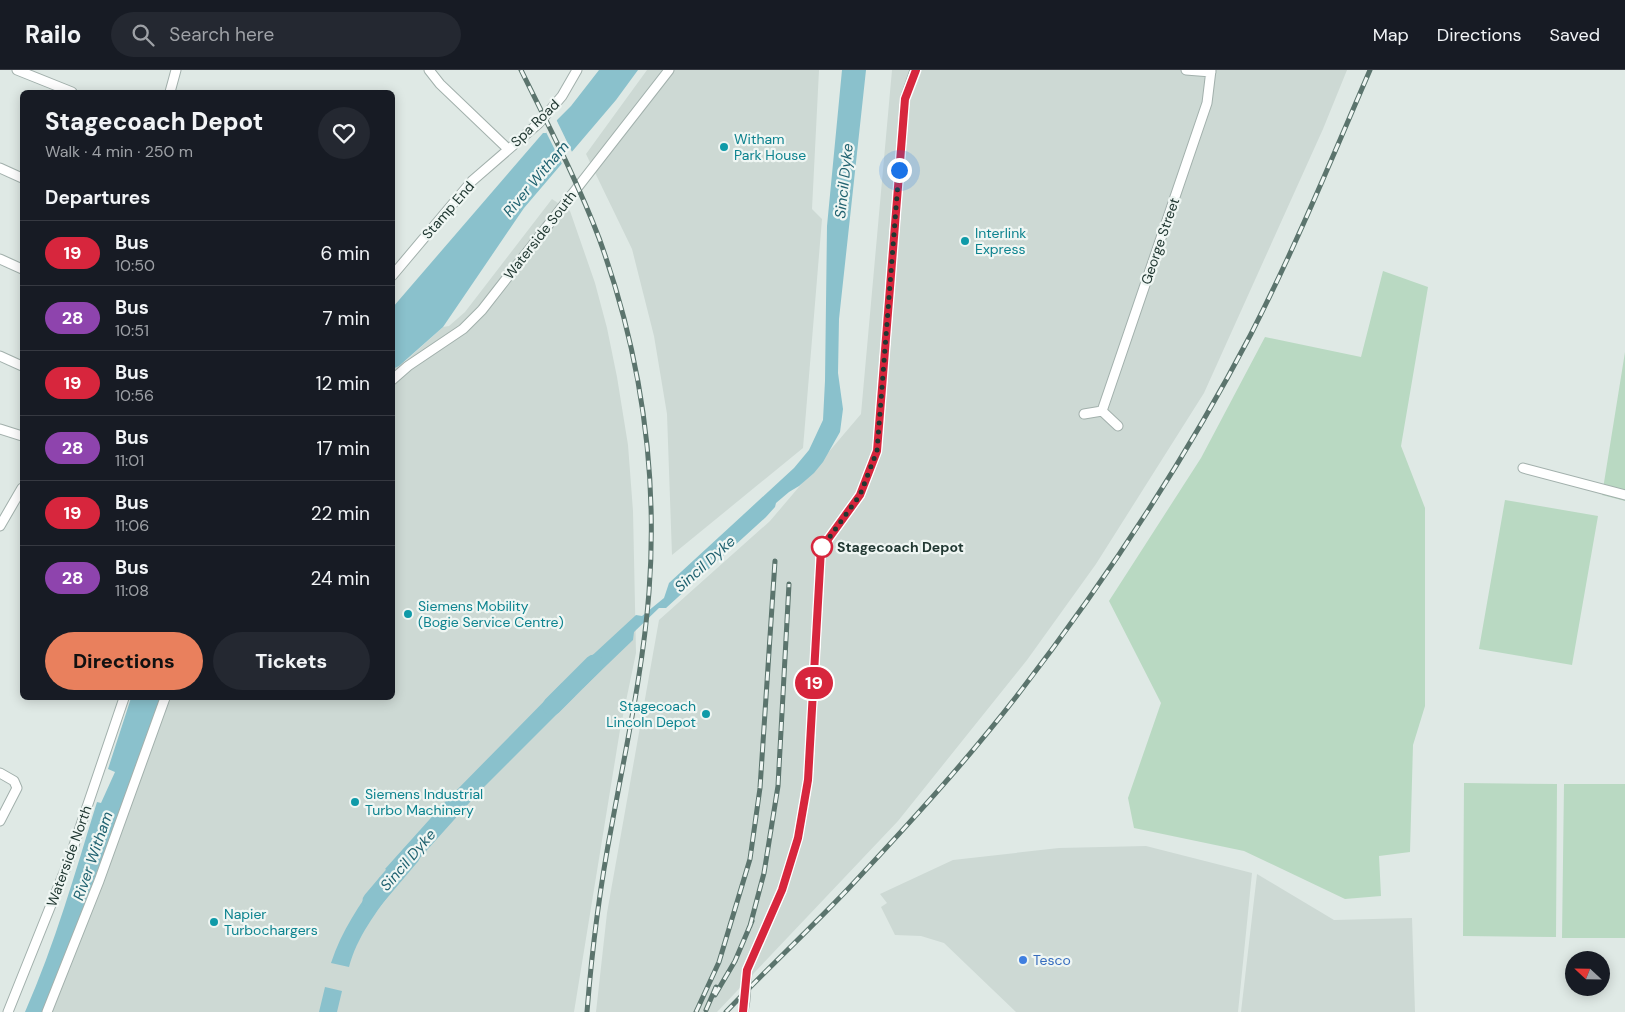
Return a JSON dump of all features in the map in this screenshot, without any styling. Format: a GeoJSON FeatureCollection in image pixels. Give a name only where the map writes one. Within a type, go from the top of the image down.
{"type":"FeatureCollection","features":[{"type":"Feature","properties":{"kind":"street"},"geometry":{"type":"LineString","coordinates":[[16,70],[67,90]]}},
{"type":"Feature","properties":{"kind":"street"},"geometry":{"type":"LineString","coordinates":[[171,90],[176,70]]}},
{"type":"Feature","properties":{"kind":"street"},"geometry":{"type":"LineString","coordinates":[[429,70],[440,84],[508,149]]}},
{"type":"Feature","properties":{"kind":"street","name":"Spa Road"},"geometry":{"type":"LineString","coordinates":[[508,149],[539,123],[562,96],[577,70]]}},
{"type":"Feature","properties":{"kind":"street","name":"Waterside South"},"geometry":{"type":"LineString","coordinates":[[395,377],[408,366],[463,329],[482,310],[669,70]]}},
{"type":"Feature","properties":{"kind":"street"},"geometry":{"type":"LineString","coordinates":[[743,1012],[747,970],[782,890],[798,838],[808,780],[821,549],[860,495],[877,451],[905,99],[916,70]]}},
{"type":"Feature","properties":{"kind":"street"},"geometry":{"type":"LineString","coordinates":[[1186,70],[1211,71]]}},
{"type":"Feature","properties":{"kind":"street","name":"George Street"},"geometry":{"type":"LineString","coordinates":[[1102,412],[1207,103],[1211,71]]}},
{"type":"Feature","properties":{"kind":"street","name":"Stamp End"},"geometry":{"type":"LineString","coordinates":[[395,271],[472,181],[508,149]]}},
{"type":"Feature","properties":{"kind":"street"},"geometry":{"type":"LineString","coordinates":[[0,168],[20,177]]}},
{"type":"Feature","properties":{"kind":"street"},"geometry":{"type":"LineString","coordinates":[[0,259],[20,268]]}},
{"type":"Feature","properties":{"kind":"street"},"geometry":{"type":"LineString","coordinates":[[0,356],[20,365]]}},
{"type":"Feature","properties":{"kind":"street"},"geometry":{"type":"LineString","coordinates":[[1084,414],[1102,412],[1118,426]]}},
{"type":"Feature","properties":{"kind":"street"},"geometry":{"type":"LineString","coordinates":[[0,429],[20,435]]}},
{"type":"Feature","properties":{"kind":"street"},"geometry":{"type":"LineString","coordinates":[[1523,468],[1625,495]]}},
{"type":"Feature","properties":{"kind":"street"},"geometry":{"type":"LineString","coordinates":[[0,526],[20,491]]}},
{"type":"Feature","properties":{"kind":"street","name":"Waterside North"},"geometry":{"type":"LineString","coordinates":[[8,1012],[69,860],[123,700]]}},
{"type":"Feature","properties":{"kind":"street"},"geometry":{"type":"LineString","coordinates":[[47,1012],[99,880],[165,700]]}},
{"type":"Feature","properties":{"kind":"street"},"geometry":{"type":"LineString","coordinates":[[0,773],[14,781],[16,788],[0,821]]}},
{"type":"Feature","properties":{"kind":"shaded area"},"geometry":{"type":"Polygon","coordinates":[[[647,70],[819,70],[812,209],[822,219],[803,448],[672,555],[667,414],[654,336],[632,249],[586,154],[647,70]]]}},
{"type":"Feature","properties":{"kind":"shaded area"},"geometry":{"type":"Polygon","coordinates":[[[892,70],[1347,70],[1323,129],[1204,393],[1096,564],[1027,660],[898,821],[717,1012],[596,1012],[607,913],[659,620],[770,521],[861,414],[892,70]]]}},
{"type":"Feature","properties":{"kind":"shaded area"},"geometry":{"type":"Polygon","coordinates":[[[552,199],[570,211],[595,283],[607,328],[628,445],[633,511],[636,653],[620,730],[574,1012],[43,1012],[161,700],[395,700],[395,368],[400,366],[443,327],[449,326],[465,312],[552,199]]]}},
{"type":"Feature","properties":{"kind":"shaded area"},"geometry":{"type":"Polygon","coordinates":[[[1146,846],[1252,873],[1238,1012],[1016,1012],[944,943],[921,936],[895,935],[881,907],[887,903],[880,894],[953,860],[1059,848],[1146,846]]]}},
{"type":"Feature","properties":{"kind":"shaded area"},"geometry":{"type":"Polygon","coordinates":[[[1257,874],[1334,920],[1412,918],[1415,1012],[1241,1012],[1257,874]]]}},
{"type":"Feature","properties":{"kind":"green space"},"geometry":{"type":"Polygon","coordinates":[[[1383,271],[1428,287],[1401,446],[1425,508],[1425,706],[1413,745],[1410,852],[1379,856],[1381,896],[1345,899],[1244,851],[1134,828],[1128,798],[1161,703],[1109,601],[1201,458],[1265,337],[1361,357],[1383,271]]]}},
{"type":"Feature","properties":{"kind":"green space"},"geometry":{"type":"Polygon","coordinates":[[[1625,352],[1625,501],[1602,495],[1625,352]]]}},
{"type":"Feature","properties":{"kind":"green space"},"geometry":{"type":"Polygon","coordinates":[[[1505,500],[1598,516],[1572,665],[1479,649],[1505,500]]]}},
{"type":"Feature","properties":{"kind":"green space"},"geometry":{"type":"Polygon","coordinates":[[[1464,783],[1557,784],[1556,937],[1463,936],[1464,783]]]}},
{"type":"Feature","properties":{"kind":"green space"},"geometry":{"type":"Polygon","coordinates":[[[1564,784],[1625,784],[1625,938],[1562,938],[1564,784]]]}},
{"type":"Feature","properties":{"kind":"water","name":"River Witham"},"geometry":{"type":"Polygon","coordinates":[[[599,70],[638,70],[616,100],[524,208],[443,327],[395,368],[395,305],[543,133],[546,133],[571,106],[599,70]]]}},
{"type":"Feature","properties":{"kind":"water"},"geometry":{"type":"Polygon","coordinates":[[[842,70],[866,70],[839,319],[838,373],[843,409],[840,432],[823,462],[814,473],[776,503],[775,507],[766,517],[666,608],[659,608],[634,632],[633,640],[583,688],[571,675],[636,615],[642,616],[664,598],[669,583],[794,468],[809,450],[823,420],[827,226],[842,70]]]}},
{"type":"Feature","properties":{"kind":"water"},"geometry":{"type":"Polygon","coordinates":[[[562,683],[575,696],[479,792],[401,879],[385,869],[447,800],[562,683]]]}},
{"type":"Feature","properties":{"kind":"water","name":"River Witham"},"geometry":{"type":"Polygon","coordinates":[[[130,700],[161,700],[52,992],[43,1012],[25,1012],[55,934],[97,802],[101,803],[115,772],[108,769],[130,700]]]}},
{"type":"Feature","properties":{"kind":"water"},"geometry":{"type":"Polygon","coordinates":[[[380,877],[395,887],[362,935],[349,967],[331,963],[340,940],[352,918],[380,877]]]}},
{"type":"Feature","properties":{"kind":"water"},"geometry":{"type":"Polygon","coordinates":[[[325,987],[342,991],[337,1012],[319,1012],[325,987]]]}},
{"type":"Feature","properties":{"kind":"pier"},"geometry":{"type":"Polygon","coordinates":[[[555,117],[573,154],[563,166],[545,130],[555,117]]]}},
{"type":"Feature","properties":{"kind":"waterway","name":"Sincil Dyke"},"geometry":{"type":"LineString","coordinates":[[552,706],[594,664]]}},
{"type":"Feature","properties":{"kind":"waterway","name":"Sincil Dyke"},"geometry":{"type":"LineString","coordinates":[[372,901],[411,855]]}},
{"type":"Feature","properties":{"kind":"railway"},"geometry":{"type":"LineString","coordinates":[[521,70],[562,153],[599,238],[625,324],[635,368],[643,412],[648,457],[651,547],[643,650],[600,894],[587,1012]]}},
{"type":"Feature","properties":{"kind":"railway"},"geometry":{"type":"LineString","coordinates":[[726,1012],[848,889],[955,771],[1049,654],[1111,566],[1198,429],[1251,334],[1298,236],[1370,70]]}},
{"type":"Feature","properties":{"kind":"railway"},"geometry":{"type":"LineString","coordinates":[[696,1012],[719,962],[750,859],[760,788],[775,561]]}},
{"type":"Feature","properties":{"kind":"railway"},"geometry":{"type":"LineString","coordinates":[[750,926],[764,873],[778,786],[789,584]]}},
{"type":"Feature","properties":{"kind":"railway"},"geometry":{"type":"LineString","coordinates":[[715,995],[735,961],[752,921]]}},
{"type":"Feature","properties":{"kind":"railway"},"geometry":{"type":"LineString","coordinates":[[706,1010],[716,987]]}},
{"type":"Feature","properties":{"kind":"bus line","name":"19"},"geometry":{"type":"LineString","coordinates":[[743,1012],[747,970],[782,890],[798,838],[808,780],[821,549],[860,495],[877,451],[905,99],[914,71],[916,70]]}},
{"type":"Feature","properties":{"kind":"place","name":"Witham Park House"},"geometry":{"type":"Point","coordinates":[724,147]}},
{"type":"Feature","properties":{"kind":"place","name":"Interlink Express"},"geometry":{"type":"Point","coordinates":[965,241]}},
{"type":"Feature","properties":{"kind":"place","name":"Stagecoach Depot"},"geometry":{"type":"Point","coordinates":[822,547]}},
{"type":"Feature","properties":{"kind":"place","name":"Siemens Mobility (Bogie Service Centre)"},"geometry":{"type":"Point","coordinates":[408,614]}},
{"type":"Feature","properties":{"kind":"place","name":"Stagecoach Lincoln Depot"},"geometry":{"type":"Point","coordinates":[706,714]}},
{"type":"Feature","properties":{"kind":"place","name":"Siemens Industrial Turbo Machinery"},"geometry":{"type":"Point","coordinates":[355,802]}},
{"type":"Feature","properties":{"kind":"place","name":"Napier Turbochargers"},"geometry":{"type":"Point","coordinates":[214,922]}},
{"type":"Feature","properties":{"kind":"place","name":"Tesco"},"geometry":{"type":"Point","coordinates":[1023,960]}},
{"type":"Feature","properties":{"kind":"route"},"geometry":{"type":"LineString","coordinates":[[822,547],[821,549],[860,495],[877,451],[899,170]]}}]}
